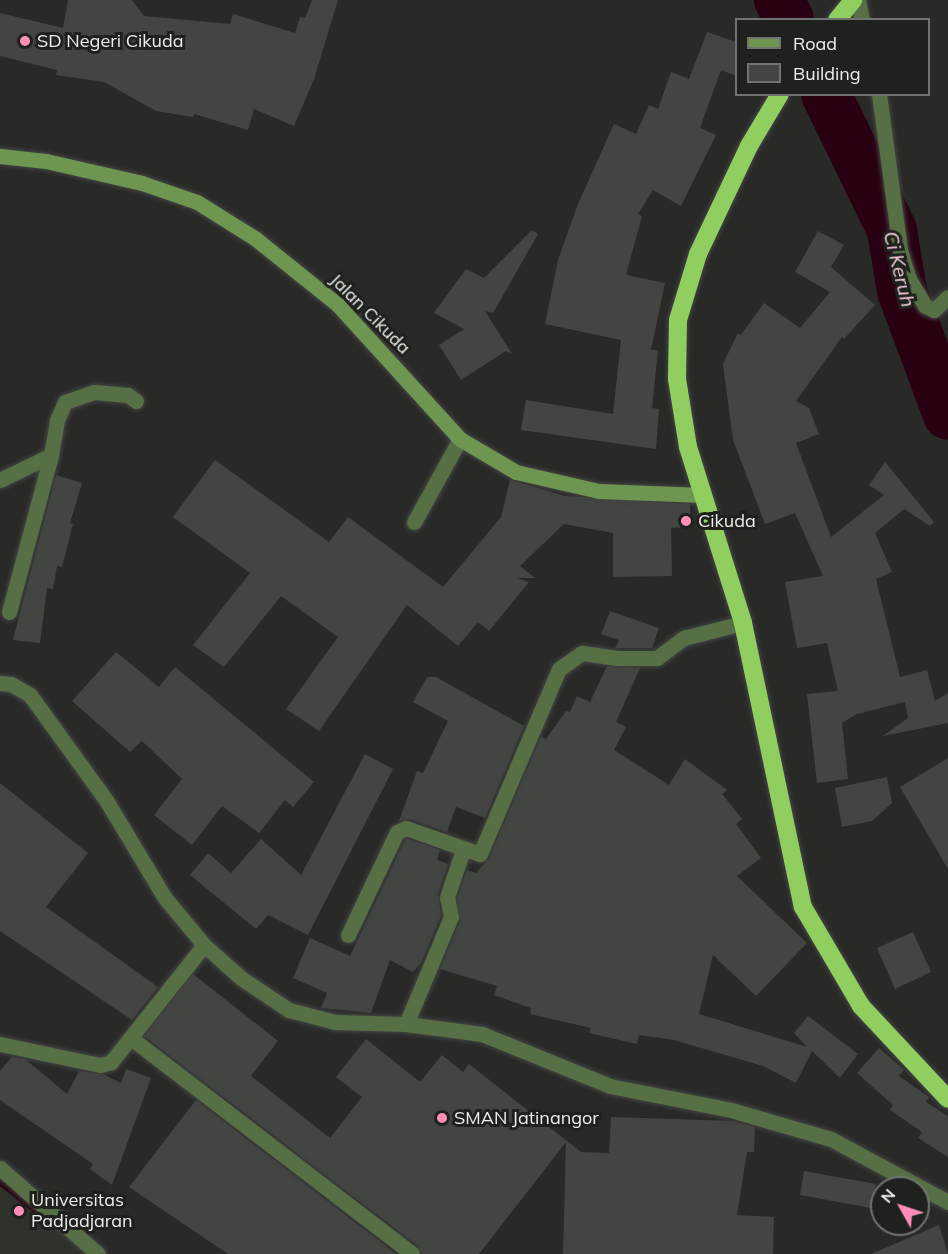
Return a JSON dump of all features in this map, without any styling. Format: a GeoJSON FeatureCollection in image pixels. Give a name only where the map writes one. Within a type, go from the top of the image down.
{"type":"FeatureCollection","features":[{"type":"Feature","properties":{"kind":"highway"},"geometry":{"type":"LineString","coordinates":[[839,18],[853,1]]}},
{"type":"Feature","properties":{"kind":"highway"},"geometry":{"type":"LineString","coordinates":[[779,96],[749,146],[698,254],[678,320],[677,379],[688,447],[743,623],[802,907],[861,1006],[948,1100]]}},
{"type":"Feature","properties":{"kind":"street"},"geometry":{"type":"LineString","coordinates":[[853,1],[861,18]]}},
{"type":"Feature","properties":{"kind":"street"},"geometry":{"type":"LineString","coordinates":[[879,96],[900,250],[909,279],[925,306],[934,310],[948,297]]}},
{"type":"Feature","properties":{"kind":"street","name":"Jalan Cikuda"},"geometry":{"type":"LineString","coordinates":[[0,156],[46,161],[142,183],[197,202],[256,239],[338,305],[460,439],[516,472],[599,491],[703,495]]}},
{"type":"Feature","properties":{"kind":"street"},"geometry":{"type":"LineString","coordinates":[[9,612],[51,455],[57,420],[65,402],[94,392],[128,395],[136,400]]}},
{"type":"Feature","properties":{"kind":"street"},"geometry":{"type":"LineString","coordinates":[[414,522],[460,439]]}},
{"type":"Feature","properties":{"kind":"street"},"geometry":{"type":"LineString","coordinates":[[0,480],[51,455]]}},
{"type":"Feature","properties":{"kind":"street"},"geometry":{"type":"LineString","coordinates":[[348,934],[397,832],[406,828],[463,850],[480,854],[559,669],[582,653],[616,658],[657,658],[684,638],[743,623]]}},
{"type":"Feature","properties":{"kind":"street"},"geometry":{"type":"LineString","coordinates":[[0,683],[11,684],[36,704],[106,800],[165,898],[204,945],[241,978],[289,1010],[335,1022],[406,1024],[482,1034],[610,1086],[731,1110],[831,1138],[948,1202]]}},
{"type":"Feature","properties":{"kind":"street"},"geometry":{"type":"LineString","coordinates":[[406,1024],[451,917],[447,897],[463,850]]}},
{"type":"Feature","properties":{"kind":"street"},"geometry":{"type":"LineString","coordinates":[[0,1044],[100,1065],[111,1062],[204,945]]}},
{"type":"Feature","properties":{"kind":"street"},"geometry":{"type":"LineString","coordinates":[[131,1038],[412,1254]]}},
{"type":"Feature","properties":{"kind":"street"},"geometry":{"type":"LineString","coordinates":[[0,1168],[98,1254]]}},
{"type":"Feature","properties":{"kind":"shaded area","name":"Universitas Padjadjaran"},"geometry":{"type":"Polygon","coordinates":[[[0,1181],[69,1237],[87,1254],[0,1254],[0,1181]]]}},
{"type":"Feature","properties":{"kind":"building"},"geometry":{"type":"Polygon","coordinates":[[[68,0],[132,0],[144,16],[230,24],[233,14],[295,33],[300,17],[305,18],[312,0],[338,0],[314,79],[294,126],[254,109],[248,130],[194,114],[193,117],[156,111],[104,82],[56,75],[57,70],[0,56],[0,13],[63,28],[68,0]]]}},
{"type":"Feature","properties":{"kind":"building"},"geometry":{"type":"Polygon","coordinates":[[[707,32],[735,42],[735,76],[721,70],[700,128],[716,135],[681,206],[653,190],[638,214],[642,216],[626,275],[665,283],[651,350],[658,350],[652,408],[659,409],[656,449],[521,430],[526,400],[613,414],[621,340],[545,324],[558,260],[578,204],[614,124],[636,134],[649,105],[658,109],[671,72],[689,79],[707,32]]]}},
{"type":"Feature","properties":{"kind":"building"},"geometry":{"type":"Polygon","coordinates":[[[532,230],[538,234],[493,313],[485,311],[512,354],[506,351],[461,380],[439,345],[464,329],[434,313],[466,269],[484,278],[532,230]]]}},
{"type":"Feature","properties":{"kind":"building"},"geometry":{"type":"Polygon","coordinates":[[[818,231],[844,245],[831,267],[875,305],[844,339],[842,337],[796,401],[809,408],[819,434],[796,443],[831,537],[884,495],[869,485],[885,462],[934,522],[930,526],[904,509],[875,533],[892,572],[876,579],[900,677],[927,670],[935,701],[948,693],[948,723],[883,736],[908,718],[905,702],[857,714],[842,723],[848,779],[817,783],[807,694],[838,691],[827,643],[797,648],[785,582],[823,576],[795,513],[765,524],[733,440],[723,364],[738,333],[741,335],[764,303],[800,328],[830,292],[795,272],[818,231]]]}},
{"type":"Feature","properties":{"kind":"building"},"geometry":{"type":"Polygon","coordinates":[[[215,460],[329,542],[348,517],[443,587],[501,517],[510,480],[565,496],[690,504],[691,527],[671,528],[672,576],[613,577],[613,533],[564,524],[520,566],[535,578],[517,578],[529,582],[489,631],[478,622],[458,646],[407,605],[319,731],[286,709],[338,637],[281,596],[224,667],[193,645],[250,573],[173,517],[215,460]]]}},
{"type":"Feature","properties":{"kind":"building"},"geometry":{"type":"Polygon","coordinates":[[[56,475],[82,483],[70,523],[73,524],[62,567],[57,566],[53,589],[47,588],[40,643],[13,640],[56,475]]]}},
{"type":"Feature","properties":{"kind":"building"},"geometry":{"type":"Polygon","coordinates":[[[610,611],[659,628],[652,648],[615,648],[619,640],[601,634],[610,611]]]}},
{"type":"Feature","properties":{"kind":"building"},"geometry":{"type":"Polygon","coordinates":[[[116,652],[159,687],[175,667],[314,782],[293,807],[285,800],[259,833],[222,806],[192,845],[154,815],[182,779],[142,741],[130,752],[72,701],[116,652]]]}},
{"type":"Feature","properties":{"kind":"building"},"geometry":{"type":"Polygon","coordinates":[[[607,666],[640,668],[616,722],[626,727],[614,750],[669,785],[685,759],[727,790],[722,794],[742,819],[736,824],[761,858],[737,876],[807,943],[756,996],[713,955],[699,1014],[807,1047],[794,1033],[808,1016],[858,1054],[840,1078],[812,1051],[796,1083],[763,1066],[674,1040],[639,1035],[637,1044],[589,1033],[591,1028],[530,1014],[531,1008],[494,995],[497,986],[440,969],[460,921],[457,898],[467,870],[476,873],[489,858],[541,736],[546,739],[566,711],[570,712],[577,696],[590,702],[607,666]]]}},
{"type":"Feature","properties":{"kind":"building"},"geometry":{"type":"Polygon","coordinates":[[[427,677],[436,677],[524,726],[485,818],[456,807],[447,832],[409,819],[399,821],[417,771],[423,773],[448,721],[413,702],[427,677]]]}},
{"type":"Feature","properties":{"kind":"building"},"geometry":{"type":"Polygon","coordinates":[[[365,754],[393,769],[308,935],[268,915],[256,929],[190,875],[208,853],[231,873],[261,839],[301,875],[365,754]]]}},
{"type":"Feature","properties":{"kind":"building"},"geometry":{"type":"Polygon","coordinates":[[[948,758],[948,869],[900,787],[948,758]]]}},
{"type":"Feature","properties":{"kind":"building"},"geometry":{"type":"Polygon","coordinates":[[[887,777],[892,803],[872,821],[842,827],[835,788],[887,777]]]}},
{"type":"Feature","properties":{"kind":"building"},"geometry":{"type":"Polygon","coordinates":[[[0,783],[88,853],[46,907],[158,987],[132,1020],[0,931],[0,783]]]}},
{"type":"Feature","properties":{"kind":"building"},"geometry":{"type":"Polygon","coordinates":[[[406,838],[440,850],[437,860],[448,864],[438,894],[441,916],[421,963],[413,972],[390,960],[371,1013],[321,1008],[327,993],[293,978],[310,938],[350,956],[406,838]]]}},
{"type":"Feature","properties":{"kind":"building"},"geometry":{"type":"Polygon","coordinates":[[[913,932],[931,972],[895,989],[877,948],[913,932]]]}},
{"type":"Feature","properties":{"kind":"building","name":"SMAN Jatinangor"},"geometry":{"type":"Polygon","coordinates":[[[193,974],[278,1041],[251,1076],[330,1138],[362,1097],[336,1077],[366,1039],[420,1082],[442,1055],[463,1072],[469,1064],[581,1152],[609,1153],[611,1117],[733,1121],[755,1127],[754,1152],[747,1152],[737,1215],[774,1217],[773,1254],[563,1254],[566,1142],[479,1254],[422,1254],[418,1246],[144,1036],[193,974]]]}},
{"type":"Feature","properties":{"kind":"building"},"geometry":{"type":"Polygon","coordinates":[[[879,1048],[904,1070],[899,1076],[929,1097],[926,1102],[948,1116],[948,1157],[918,1138],[922,1132],[890,1110],[893,1105],[857,1073],[879,1048]]]}},
{"type":"Feature","properties":{"kind":"building"},"geometry":{"type":"Polygon","coordinates":[[[12,1057],[25,1059],[67,1094],[79,1071],[103,1074],[121,1083],[126,1069],[151,1078],[112,1185],[90,1169],[93,1164],[0,1100],[0,1071],[12,1057]]]}},
{"type":"Feature","properties":{"kind":"building"},"geometry":{"type":"Polygon","coordinates":[[[196,1100],[396,1254],[228,1254],[129,1187],[196,1100]]]}},
{"type":"Feature","properties":{"kind":"building"},"geometry":{"type":"Polygon","coordinates":[[[804,1171],[870,1183],[870,1208],[800,1195],[804,1171]]]}},
{"type":"Feature","properties":{"kind":"building"},"geometry":{"type":"Polygon","coordinates":[[[939,1225],[948,1254],[871,1254],[913,1236],[930,1236],[930,1229],[939,1225]]]}},
{"type":"Feature","properties":{"kind":"waterway","name":"Ci Keruh"},"geometry":{"type":"LineString","coordinates":[[779,0],[788,18]]}},
{"type":"Feature","properties":{"kind":"waterway","name":"Ci Keruh"},"geometry":{"type":"LineString","coordinates":[[827,96],[892,230],[902,291],[948,415]]}},
{"type":"Feature","properties":{"kind":"waterway"},"geometry":{"type":"LineString","coordinates":[[0,1181],[49,1220]]}},
{"type":"Feature","properties":{"kind":"place","name":"SD Negeri Cikuda"},"geometry":{"type":"Point","coordinates":[25,41]}},
{"type":"Feature","properties":{"kind":"place","name":"Cikuda"},"geometry":{"type":"Point","coordinates":[686,521]}},
{"type":"Feature","properties":{"kind":"place","name":"SMAN Jatinangor"},"geometry":{"type":"Point","coordinates":[442,1118]}},
{"type":"Feature","properties":{"kind":"place","name":"Universitas Padjadjaran"},"geometry":{"type":"Point","coordinates":[19,1211]}}]}
